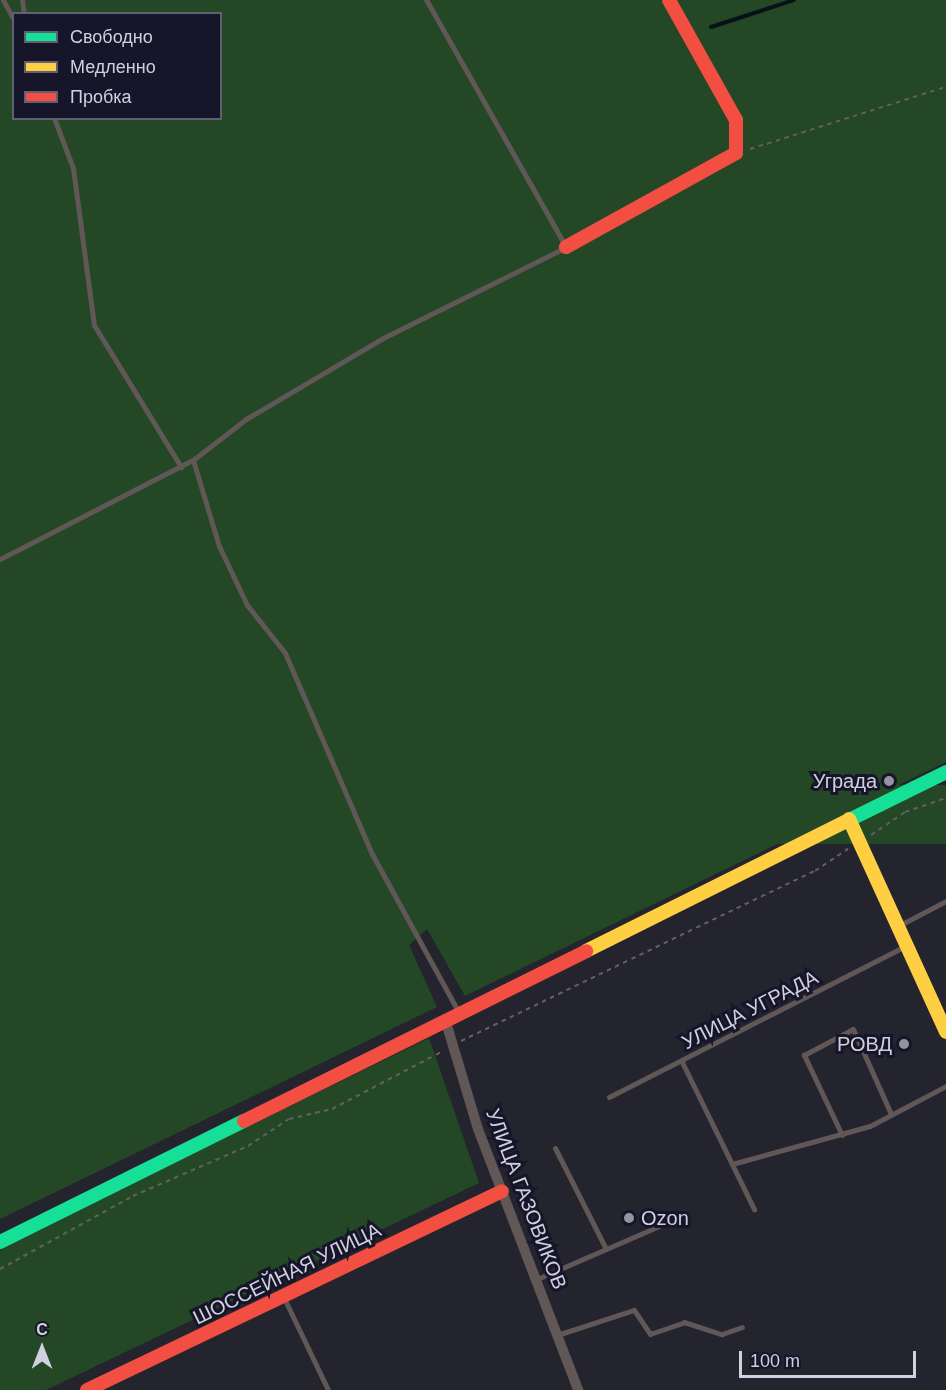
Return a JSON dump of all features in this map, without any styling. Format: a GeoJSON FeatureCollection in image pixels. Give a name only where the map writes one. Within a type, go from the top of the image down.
{"type":"FeatureCollection","features":[{"type":"Feature","properties":{"kind":"main road"},"geometry":{"type":"LineString","coordinates":[[566,247],[736,153],[736,120],[669,0]]}},
{"type":"Feature","properties":{"kind":"main road"},"geometry":{"type":"LineString","coordinates":[[0,1242],[946,772]]}},
{"type":"Feature","properties":{"kind":"main road"},"geometry":{"type":"LineString","coordinates":[[849,819],[904,947],[946,1032]]}},
{"type":"Feature","properties":{"kind":"main road","name":"ШОССЕЙНАЯ УЛИЦА"},"geometry":{"type":"LineString","coordinates":[[87,1390],[284,1298],[502,1191]]}},
{"type":"Feature","properties":{"kind":"street","name":"УЛИЦА ГАЗОВИКОВ"},"geometry":{"type":"LineString","coordinates":[[445,1019],[502,1191],[578,1390]]}},
{"type":"Feature","properties":{"kind":"lane"},"geometry":{"type":"LineString","coordinates":[[3,0],[12,16]]}},
{"type":"Feature","properties":{"kind":"lane"},"geometry":{"type":"LineString","coordinates":[[0,559],[180,468],[246,419],[383,338],[566,247],[426,0]]}},
{"type":"Feature","properties":{"kind":"lane"},"geometry":{"type":"LineString","coordinates":[[55,120],[73,168],[94,325],[180,468]]}},
{"type":"Feature","properties":{"kind":"lane"},"geometry":{"type":"LineString","coordinates":[[193,460],[219,546],[246,605],[285,652],[372,854],[459,1012]]}},
{"type":"Feature","properties":{"kind":"lane"},"geometry":{"type":"LineString","coordinates":[[896,928],[946,901]]}},
{"type":"Feature","properties":{"kind":"lane","name":"УЛИЦА УГРАДА"},"geometry":{"type":"LineString","coordinates":[[609,1098],[904,947]]}},
{"type":"Feature","properties":{"kind":"lane"},"geometry":{"type":"LineString","coordinates":[[842,1135],[804,1055],[853,1029],[891,1114]]}},
{"type":"Feature","properties":{"kind":"lane"},"geometry":{"type":"LineString","coordinates":[[682,1062],[754,1209]]}},
{"type":"Feature","properties":{"kind":"lane"},"geometry":{"type":"LineString","coordinates":[[732,1164],[842,1135],[891,1114],[946,1086]]}},
{"type":"Feature","properties":{"kind":"lane"},"geometry":{"type":"LineString","coordinates":[[555,1148],[606,1249]]}},
{"type":"Feature","properties":{"kind":"lane"},"geometry":{"type":"LineString","coordinates":[[537,1279],[661,1225]]}},
{"type":"Feature","properties":{"kind":"lane"},"geometry":{"type":"LineString","coordinates":[[284,1298],[328,1390]]}},
{"type":"Feature","properties":{"kind":"lane"},"geometry":{"type":"LineString","coordinates":[[557,1335],[634,1310],[650,1334],[684,1322],[722,1334],[742,1327]]}},
{"type":"Feature","properties":{"kind":"path"},"geometry":{"type":"LineString","coordinates":[[736,153],[946,87]]}},
{"type":"Feature","properties":{"kind":"path"},"geometry":{"type":"LineString","coordinates":[[0,1269],[134,1196],[248,1146],[289,1119],[332,1109],[453,1046],[815,871],[905,812],[946,798]]}},
{"type":"Feature","properties":{"kind":"green space"},"geometry":{"type":"Polygon","coordinates":[[[0,0],[946,0],[946,762],[465,996],[427,929],[409,945],[437,1007],[0,1219],[0,0]]]}},
{"type":"Feature","properties":{"kind":"green space"},"geometry":{"type":"Polygon","coordinates":[[[391,785],[946,785],[946,844],[391,844],[391,785]]]}},
{"type":"Feature","properties":{"kind":"green space"},"geometry":{"type":"Polygon","coordinates":[[[429,1038],[479,1183],[46,1390],[0,1390],[0,1248],[429,1038]]]}},
{"type":"Feature","properties":{"kind":"waterway"},"geometry":{"type":"LineString","coordinates":[[711,27],[794,0]]}},
{"type":"Feature","properties":{"kind":"traffic: fast"},"geometry":{"type":"LineString","coordinates":[[845,822],[946,772]]}},
{"type":"Feature","properties":{"kind":"traffic: fast"},"geometry":{"type":"LineString","coordinates":[[0,1242],[244,1121]]}},
{"type":"Feature","properties":{"kind":"traffic: slow"},"geometry":{"type":"LineString","coordinates":[[849,819],[946,1032]]}},
{"type":"Feature","properties":{"kind":"traffic: slow"},"geometry":{"type":"LineString","coordinates":[[586,951],[845,822]]}},
{"type":"Feature","properties":{"kind":"traffic: jam"},"geometry":{"type":"LineString","coordinates":[[566,247],[736,153],[736,120],[669,0]]}},
{"type":"Feature","properties":{"kind":"traffic: jam"},"geometry":{"type":"LineString","coordinates":[[244,1121],[586,951]]}},
{"type":"Feature","properties":{"kind":"traffic: jam"},"geometry":{"type":"LineString","coordinates":[[87,1390],[502,1191]]}},
{"type":"Feature","properties":{"kind":"place","name":"Уграда"},"geometry":{"type":"Point","coordinates":[889,781]}},
{"type":"Feature","properties":{"kind":"place","name":"РОВД"},"geometry":{"type":"Point","coordinates":[904,1044]}},
{"type":"Feature","properties":{"kind":"place","name":"Ozon"},"geometry":{"type":"Point","coordinates":[629,1218]}}]}
